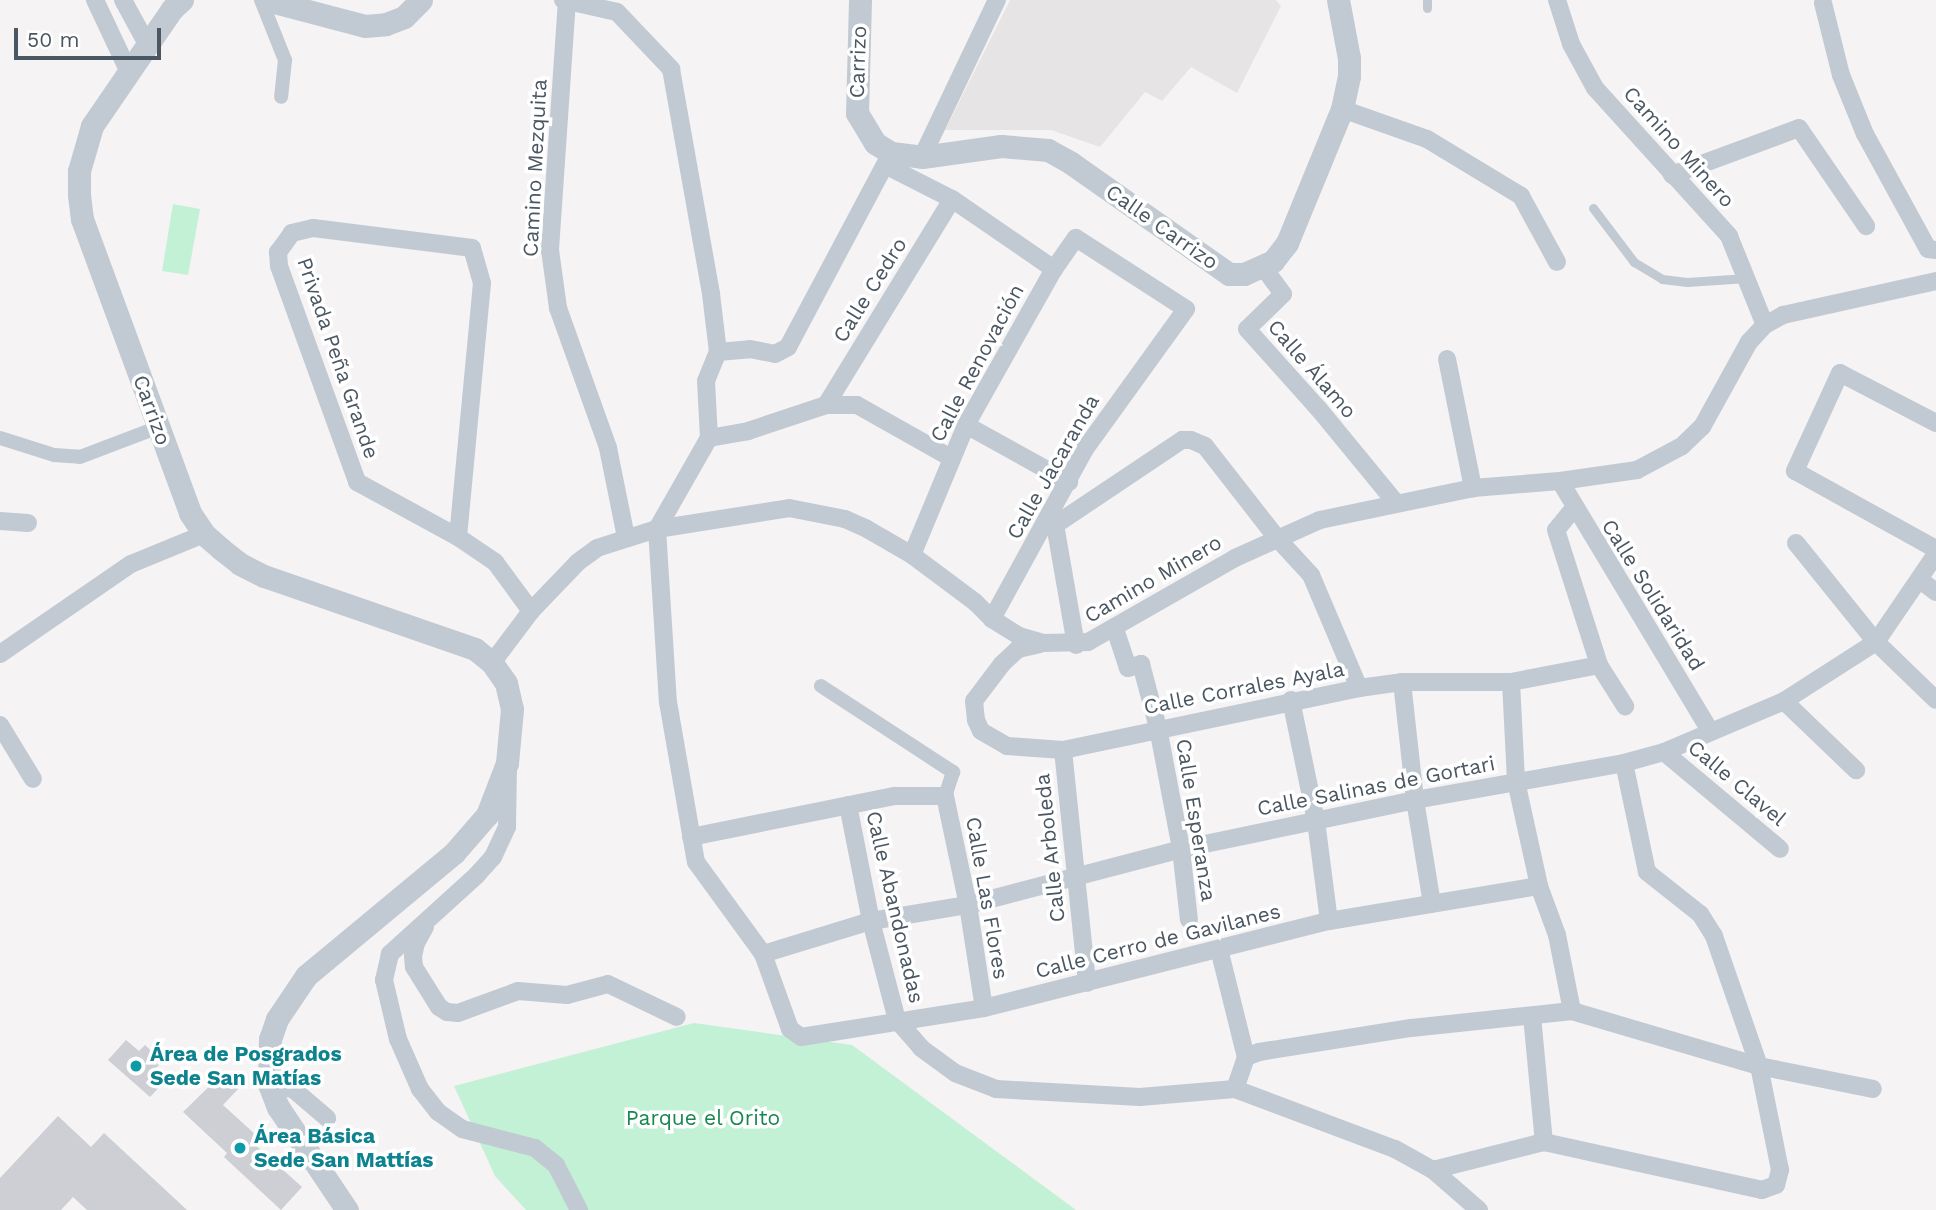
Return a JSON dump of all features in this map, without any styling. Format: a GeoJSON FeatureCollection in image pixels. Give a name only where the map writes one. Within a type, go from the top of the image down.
{"type":"FeatureCollection","features":[{"type":"Feature","properties":{"kind":"street"},"geometry":{"type":"LineString","coordinates":[[95,0],[128,71]]}},
{"type":"Feature","properties":{"kind":"street"},"geometry":{"type":"LineString","coordinates":[[122,0],[147,44]]}},
{"type":"Feature","properties":{"kind":"street","name":"Carrizo"},"geometry":{"type":"LineString","coordinates":[[182,0],[172,9],[92,126],[79,171],[79,195],[82,219],[190,513],[204,534],[240,564],[264,576],[452,640],[475,649],[492,663]]}},
{"type":"Feature","properties":{"kind":"street"},"geometry":{"type":"LineString","coordinates":[[264,0],[365,26],[386,24],[404,17],[421,0]]}},
{"type":"Feature","properties":{"kind":"street"},"geometry":{"type":"LineString","coordinates":[[264,0],[285,60],[281,97]]}},
{"type":"Feature","properties":{"kind":"street"},"geometry":{"type":"LineString","coordinates":[[565,0],[617,12],[671,69],[711,294],[718,352],[706,381],[709,438],[657,529],[668,702],[696,862],[763,954]]}},
{"type":"Feature","properties":{"kind":"street","name":"Camino Mezquita"},"geometry":{"type":"LineString","coordinates":[[565,0],[550,250],[558,308],[608,448],[626,537]]}},
{"type":"Feature","properties":{"kind":"street","name":"Carrizo"},"geometry":{"type":"LineString","coordinates":[[860,0],[857,113],[867,133],[888,159]]}},
{"type":"Feature","properties":{"kind":"street"},"geometry":{"type":"LineString","coordinates":[[922,157],[997,0]]}},
{"type":"Feature","properties":{"kind":"street"},"geometry":{"type":"LineString","coordinates":[[1264,268],[1287,243],[1342,110],[1349,76],[1349,58],[1338,0]]}},
{"type":"Feature","properties":{"kind":"street","name":"Camino Minero"},"geometry":{"type":"LineString","coordinates":[[1557,0],[1572,44],[1595,88],[1729,236],[1765,325]]}},
{"type":"Feature","properties":{"kind":"street"},"geometry":{"type":"LineString","coordinates":[[1823,3],[1841,75],[1865,134],[1928,249],[1936,250]]}},
{"type":"Feature","properties":{"kind":"street"},"geometry":{"type":"LineString","coordinates":[[1342,110],[1427,139],[1521,196],[1557,262]]}},
{"type":"Feature","properties":{"kind":"street"},"geometry":{"type":"LineString","coordinates":[[1672,175],[1799,128],[1866,226]]}},
{"type":"Feature","properties":{"kind":"street","name":"Calle Carrizo"},"geometry":{"type":"LineString","coordinates":[[888,159],[1001,146],[1048,150],[1071,163],[1229,274],[1244,274],[1264,268]]}},
{"type":"Feature","properties":{"kind":"street"},"geometry":{"type":"LineString","coordinates":[[888,159],[1054,269]]}},
{"type":"Feature","properties":{"kind":"street","name":"Calle Cedro"},"geometry":{"type":"LineString","coordinates":[[718,352],[750,349],[775,354],[788,347],[888,159]]}},
{"type":"Feature","properties":{"kind":"street","name":"Calle Cedro"},"geometry":{"type":"LineString","coordinates":[[826,405],[952,199]]}},
{"type":"Feature","properties":{"kind":"street","name":"Privada Peña Grande"},"geometry":{"type":"LineString","coordinates":[[458,537],[482,283],[472,248],[313,228],[292,233],[278,251],[279,266],[357,482],[458,537],[495,562],[531,611]]}},
{"type":"Feature","properties":{"kind":"street","name":"Calle Renovación"},"geometry":{"type":"LineString","coordinates":[[912,555],[966,425],[1054,269],[1076,238],[1186,309]]}},
{"type":"Feature","properties":{"kind":"street","name":"Calle Álamo"},"geometry":{"type":"LineString","coordinates":[[1264,268],[1283,293],[1247,329],[1318,408],[1396,503]]}},
{"type":"Feature","properties":{"kind":"street","name":"Camino Minero"},"geometry":{"type":"LineString","coordinates":[[492,663],[531,611],[578,562],[597,548],[657,529],[789,509],[845,519],[912,555],[975,602],[992,619],[1019,636],[1043,643],[1076,645],[1115,629],[1276,537],[1320,520],[1473,488],[1560,481],[1637,470],[1682,446],[1702,427],[1749,342],[1765,325],[1783,315],[1802,310],[1936,281]]}},
{"type":"Feature","properties":{"kind":"street","name":"Calle Jacaranda"},"geometry":{"type":"LineString","coordinates":[[992,619],[1085,449],[1186,309]]}},
{"type":"Feature","properties":{"kind":"street"},"geometry":{"type":"LineString","coordinates":[[1447,359],[1473,488]]}},
{"type":"Feature","properties":{"kind":"street"},"geometry":{"type":"LineString","coordinates":[[1936,423],[1840,373],[1795,471],[1936,551]]}},
{"type":"Feature","properties":{"kind":"street"},"geometry":{"type":"LineString","coordinates":[[709,438],[748,431],[826,405],[856,405],[951,458]]}},
{"type":"Feature","properties":{"kind":"street"},"geometry":{"type":"LineString","coordinates":[[966,425],[1069,482]]}},
{"type":"Feature","properties":{"kind":"street"},"geometry":{"type":"LineString","coordinates":[[0,438],[54,455],[80,457],[159,428]]}},
{"type":"Feature","properties":{"kind":"street","name":"Calle Jacaranda"},"geometry":{"type":"LineString","coordinates":[[1076,645],[1055,525],[1182,440],[1205,446],[1276,537]]}},
{"type":"Feature","properties":{"kind":"street","name":"Calle Solidaridad"},"geometry":{"type":"LineString","coordinates":[[1560,481],[1710,731]]}},
{"type":"Feature","properties":{"kind":"street"},"geometry":{"type":"LineString","coordinates":[[1574,508],[1556,530],[1600,665],[1625,706]]}},
{"type":"Feature","properties":{"kind":"street"},"geometry":{"type":"LineString","coordinates":[[0,521],[28,523]]}},
{"type":"Feature","properties":{"kind":"street"},"geometry":{"type":"LineString","coordinates":[[0,654],[131,564],[204,534]]}},
{"type":"Feature","properties":{"kind":"street"},"geometry":{"type":"LineString","coordinates":[[1276,537],[1311,575],[1359,688]]}},
{"type":"Feature","properties":{"kind":"street"},"geometry":{"type":"LineString","coordinates":[[1796,543],[1877,642],[1936,700]]}},
{"type":"Feature","properties":{"kind":"street","name":"Calle Salinas de Gortari"},"geometry":{"type":"LineString","coordinates":[[763,954],[871,921],[968,905],[1077,874],[1181,849],[1664,752],[1783,701],[1877,642],[1920,580],[1936,551]]}},
{"type":"Feature","properties":{"kind":"street"},"geometry":{"type":"LineString","coordinates":[[1920,580],[1936,592]]}},
{"type":"Feature","properties":{"kind":"street","name":"Calle Esperanza"},"geometry":{"type":"LineString","coordinates":[[1115,629],[1128,668],[1141,664],[1158,728],[1181,849],[1189,920]]}},
{"type":"Feature","properties":{"kind":"street","name":"Calle Corrales Ayala"},"geometry":{"type":"LineString","coordinates":[[1043,643],[1018,649],[1002,664],[974,701],[975,720],[981,731],[1007,746],[1063,750],[1291,700],[1359,688],[1402,682],[1511,682],[1600,665]]}},
{"type":"Feature","properties":{"kind":"street"},"geometry":{"type":"LineString","coordinates":[[492,663],[506,683],[512,709],[507,763],[510,803],[507,827],[493,857],[477,875],[390,954],[384,980],[398,1039],[421,1089],[438,1112],[462,1129],[535,1148],[556,1165],[579,1210]]}},
{"type":"Feature","properties":{"kind":"street"},"geometry":{"type":"LineString","coordinates":[[1402,682],[1415,800],[1432,904]]}},
{"type":"Feature","properties":{"kind":"street"},"geometry":{"type":"LineString","coordinates":[[1511,682],[1516,781],[1539,886],[1557,935],[1572,1012]]}},
{"type":"Feature","properties":{"kind":"street"},"geometry":{"type":"LineString","coordinates":[[691,836],[895,796],[945,796],[953,772],[821,686]]}},
{"type":"Feature","properties":{"kind":"street"},"geometry":{"type":"LineString","coordinates":[[1291,700],[1316,821],[1329,921]]}},
{"type":"Feature","properties":{"kind":"street"},"geometry":{"type":"LineString","coordinates":[[1783,701],[1856,771]]}},
{"type":"Feature","properties":{"kind":"street"},"geometry":{"type":"LineString","coordinates":[[0,725],[33,779]]}},
{"type":"Feature","properties":{"kind":"street","name":"Calle Arboleda"},"geometry":{"type":"LineString","coordinates":[[1063,750],[1087,983]]}},
{"type":"Feature","properties":{"kind":"street","name":"Calle Clavel"},"geometry":{"type":"LineString","coordinates":[[1664,752],[1780,849]]}},
{"type":"Feature","properties":{"kind":"street"},"geometry":{"type":"LineString","coordinates":[[1433,1170],[1544,1142],[1762,1190],[1776,1185],[1780,1170],[1759,1066],[1714,936],[1700,914],[1647,872],[1624,762]]}},
{"type":"Feature","properties":{"kind":"street"},"geometry":{"type":"LineString","coordinates":[[347,1210],[293,1133],[270,1084],[270,1039],[290,998],[306,976],[472,836],[487,816],[507,763]]}},
{"type":"Feature","properties":{"kind":"street","name":"Calle Las Flores"},"geometry":{"type":"LineString","coordinates":[[945,796],[968,905],[984,1008]]}},
{"type":"Feature","properties":{"kind":"street","name":"Calle Abandonadas"},"geometry":{"type":"LineString","coordinates":[[848,805],[871,921],[897,1020]]}},
{"type":"Feature","properties":{"kind":"street","name":"Calle Cerro de Gavilanes"},"geometry":{"type":"LineString","coordinates":[[763,954],[790,1029],[802,1037],[984,1008],[1329,921],[1539,886]]}},
{"type":"Feature","properties":{"kind":"street"},"geometry":{"type":"LineString","coordinates":[[433,915],[416,943],[414,968],[439,1007],[447,1012],[458,1013],[519,991],[567,995],[608,984],[677,1017]]}},
{"type":"Feature","properties":{"kind":"street"},"geometry":{"type":"LineString","coordinates":[[1219,949],[1246,1057],[1235,1089]]}},
{"type":"Feature","properties":{"kind":"street"},"geometry":{"type":"LineString","coordinates":[[1246,1057],[1259,1052],[1411,1028],[1572,1012],[1759,1066],[1873,1089]]}},
{"type":"Feature","properties":{"kind":"street"},"geometry":{"type":"LineString","coordinates":[[1532,1016],[1544,1142]]}},
{"type":"Feature","properties":{"kind":"street"},"geometry":{"type":"LineString","coordinates":[[897,1020],[921,1048],[955,1073],[996,1089],[1140,1097],[1235,1089],[1395,1149],[1433,1170],[1479,1210]]}},
{"type":"Feature","properties":{"kind":"street"},"geometry":{"type":"LineString","coordinates":[[270,1084],[293,1089],[327,1118]]}},
{"type":"Feature","properties":{"kind":"lane"},"geometry":{"type":"LineString","coordinates":[[1593,208],[1634,262],[1662,279],[1687,282],[1747,278]]}},
{"type":"Feature","properties":{"kind":"shaded area"},"geometry":{"type":"Polygon","coordinates":[[[1010,0],[1276,0],[1281,6],[1237,93],[1191,67],[1162,101],[1145,92],[1100,147],[1051,130],[945,130],[1010,0]]]}},
{"type":"Feature","properties":{"kind":"green space"},"geometry":{"type":"Polygon","coordinates":[[[173,204],[200,209],[188,275],[162,271],[173,204]]]}},
{"type":"Feature","properties":{"kind":"green space","name":"Parque el Orito"},"geometry":{"type":"Polygon","coordinates":[[[694,1023],[852,1045],[1076,1210],[526,1210],[495,1176],[454,1086],[694,1023]]]}},
{"type":"Feature","properties":{"kind":"building","name":"Área de Posgrados Sede San Matías"},"geometry":{"type":"Polygon","coordinates":[[[126,1040],[139,1051],[145,1045],[162,1061],[154,1071],[165,1081],[150,1097],[108,1060],[126,1040]]]}},
{"type":"Feature","properties":{"kind":"building","name":"Área Básica Sede San Mattías"},"geometry":{"type":"Polygon","coordinates":[[[223,1073],[239,1088],[223,1105],[257,1136],[252,1142],[302,1187],[281,1210],[224,1157],[227,1153],[183,1112],[223,1073]]]}},
{"type":"Feature","properties":{"kind":"building"},"geometry":{"type":"Polygon","coordinates":[[[58,1116],[91,1147],[104,1133],[187,1210],[87,1210],[73,1197],[61,1210],[0,1210],[0,1178],[58,1116]]]}},
{"type":"Feature","properties":{"kind":"place","name":"Área de Posgrados Sede San Matías"},"geometry":{"type":"Point","coordinates":[136,1066]}},
{"type":"Feature","properties":{"kind":"place","name":"Área Básica Sede San Mattías"},"geometry":{"type":"Point","coordinates":[240,1148]}}]}
